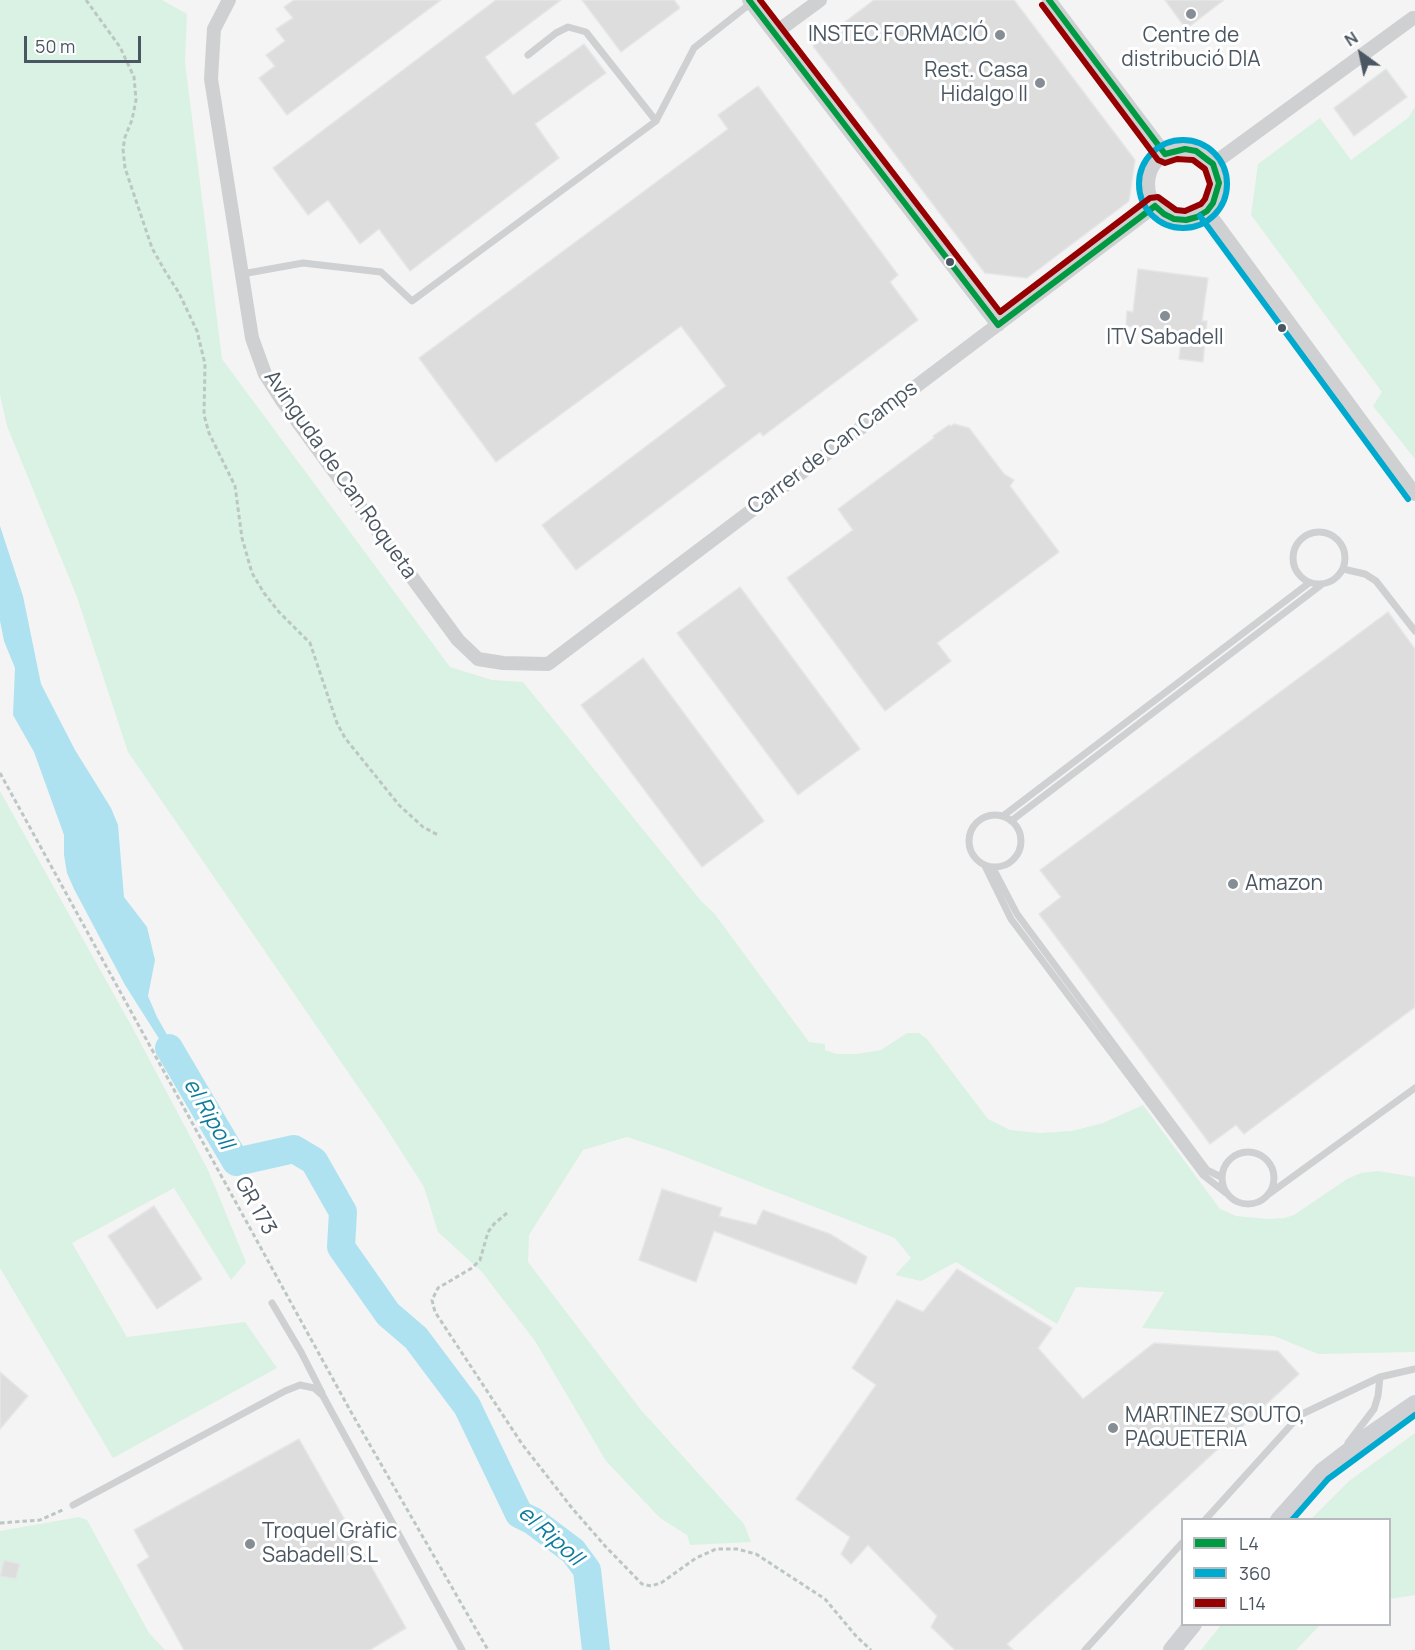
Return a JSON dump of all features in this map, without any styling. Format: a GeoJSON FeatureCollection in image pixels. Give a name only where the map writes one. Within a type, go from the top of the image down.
{"type":"FeatureCollection","features":[{"type":"Feature","properties":{"kind":"main road"},"geometry":{"type":"LineString","coordinates":[[1280,1518],[1322,1472],[1415,1404]]}},
{"type":"Feature","properties":{"kind":"main road"},"geometry":{"type":"LineString","coordinates":[[1172,1650],[1191,1626]]}},
{"type":"Feature","properties":{"kind":"street","name":"Avinguda de Can Roqueta"},"geometry":{"type":"LineString","coordinates":[[229,0],[214,29],[211,79],[252,338],[265,374],[458,640],[478,659],[503,663]]}},
{"type":"Feature","properties":{"kind":"street"},"geometry":{"type":"LineString","coordinates":[[775,33],[820,0]]}},
{"type":"Feature","properties":{"kind":"street"},"geometry":{"type":"LineString","coordinates":[[1049,0],[1165,154]]}},
{"type":"Feature","properties":{"kind":"street"},"geometry":{"type":"LineString","coordinates":[[750,1],[998,325]]}},
{"type":"Feature","properties":{"kind":"street"},"geometry":{"type":"LineString","coordinates":[[1213,164],[1413,18]]}},
{"type":"Feature","properties":{"kind":"street"},"geometry":{"type":"LineString","coordinates":[[1185,149],[1196,151],[1213,164],[1219,183],[1214,203],[1207,211],[1197,217],[1174,219],[1155,206],[1148,184],[1150,172],[1165,154],[1185,149]]}},
{"type":"Feature","properties":{"kind":"street","name":"Carrer de Can Camps"},"geometry":{"type":"LineString","coordinates":[[503,663],[548,664],[1155,206]]}},
{"type":"Feature","properties":{"kind":"street"},"geometry":{"type":"LineString","coordinates":[[1207,211],[1415,494]]}},
{"type":"Feature","properties":{"kind":"lane"},"geometry":{"type":"LineString","coordinates":[[242,274],[303,263],[381,272],[412,301],[656,121],[694,48],[750,1]]}},
{"type":"Feature","properties":{"kind":"lane"},"geometry":{"type":"LineString","coordinates":[[528,55],[556,33],[568,27],[586,32],[656,121]]}},
{"type":"Feature","properties":{"kind":"lane"},"geometry":{"type":"LineString","coordinates":[[1011,821],[1321,585],[1334,581],[1343,569],[1346,557],[1344,548],[1332,535],[1314,532],[1298,542],[1292,557],[1296,573],[1309,583],[1321,585]]}},
{"type":"Feature","properties":{"kind":"lane"},"geometry":{"type":"LineString","coordinates":[[1343,569],[1365,574],[1376,581],[1415,631]]}},
{"type":"Feature","properties":{"kind":"lane"},"geometry":{"type":"LineString","coordinates":[[1003,816],[1309,583]]}},
{"type":"Feature","properties":{"kind":"lane"},"geometry":{"type":"LineString","coordinates":[[990,815],[1003,816],[1011,821],[1020,831],[1022,840],[1017,858],[1010,864],[989,867],[978,862],[969,848],[970,832],[981,819],[990,815]]}},
{"type":"Feature","properties":{"kind":"lane"},"geometry":{"type":"LineString","coordinates":[[989,867],[1017,914],[1207,1170],[1221,1177]]}},
{"type":"Feature","properties":{"kind":"lane"},"geometry":{"type":"LineString","coordinates":[[989,867],[1011,920],[1203,1175],[1239,1203],[1247,1205],[1263,1200],[1415,1088]]}},
{"type":"Feature","properties":{"kind":"lane"},"geometry":{"type":"LineString","coordinates":[[1226,1193],[1221,1177],[1223,1169],[1233,1156],[1241,1153],[1257,1153],[1264,1157],[1274,1170],[1275,1179],[1269,1194]]}},
{"type":"Feature","properties":{"kind":"lane"},"geometry":{"type":"LineString","coordinates":[[272,1304],[301,1352],[462,1650]]}},
{"type":"Feature","properties":{"kind":"lane"},"geometry":{"type":"LineString","coordinates":[[1206,1518],[1300,1415],[1380,1377],[1415,1369]]}},
{"type":"Feature","properties":{"kind":"lane"},"geometry":{"type":"LineString","coordinates":[[1322,1472],[1352,1439],[1374,1409],[1380,1377]]}},
{"type":"Feature","properties":{"kind":"lane"},"geometry":{"type":"LineString","coordinates":[[73,1505],[285,1391],[300,1385],[314,1388],[323,1396]]}},
{"type":"Feature","properties":{"kind":"lane"},"geometry":{"type":"LineString","coordinates":[[1085,1650],[1181,1545]]}},
{"type":"Feature","properties":{"kind":"path"},"geometry":{"type":"LineString","coordinates":[[86,0],[120,46],[134,77],[136,100],[132,120],[125,136],[123,149],[125,168],[152,248],[179,293],[197,330],[205,364],[204,415],[208,433],[235,486],[242,538],[252,573],[279,612],[310,643],[337,723],[345,738],[399,805],[423,827],[438,835]]}},
{"type":"Feature","properties":{"kind":"path","name":"GR 173"},"geometry":{"type":"LineString","coordinates":[[0,773],[351,1412],[488,1650]]}},
{"type":"Feature","properties":{"kind":"path"},"geometry":{"type":"LineString","coordinates":[[507,1213],[488,1232],[480,1260],[472,1268],[438,1288],[432,1300],[435,1312],[522,1444],[572,1508],[642,1584],[651,1586],[661,1583],[696,1558],[716,1549],[737,1549],[756,1554],[825,1599],[871,1650]]}},
{"type":"Feature","properties":{"kind":"path"},"geometry":{"type":"LineString","coordinates":[[0,1523],[40,1520],[73,1505]]}},
{"type":"Feature","properties":{"kind":"green space"},"geometry":{"type":"Polygon","coordinates":[[[0,0],[162,0],[187,14],[185,62],[222,359],[450,667],[492,680],[523,682],[702,902],[714,913],[809,1042],[825,1044],[825,1050],[837,1054],[857,1054],[881,1050],[907,1033],[919,1033],[927,1039],[988,1119],[1010,1130],[1040,1133],[1072,1131],[1103,1123],[1143,1105],[1220,1209],[1236,1216],[1268,1219],[1294,1215],[1347,1179],[1361,1173],[1378,1171],[1415,1177],[1415,1352],[1318,1354],[1274,1336],[1142,1328],[1164,1292],[1076,1287],[1057,1324],[956,1262],[921,1281],[895,1275],[911,1258],[895,1238],[670,1151],[627,1137],[583,1150],[529,1235],[528,1262],[641,1410],[744,1524],[751,1542],[690,1545],[687,1535],[660,1518],[606,1461],[535,1341],[482,1272],[438,1232],[424,1187],[385,1126],[128,752],[77,597],[7,426],[0,395],[0,0]]]}},
{"type":"Feature","properties":{"kind":"green space"},"geometry":{"type":"Polygon","coordinates":[[[1415,107],[1415,459],[1373,406],[1382,392],[1251,215],[1258,164],[1320,118],[1351,160],[1408,118],[1415,107]]]}},
{"type":"Feature","properties":{"kind":"green space"},"geometry":{"type":"Polygon","coordinates":[[[0,791],[131,1025],[208,1170],[246,1262],[231,1280],[174,1188],[72,1243],[127,1337],[245,1322],[277,1368],[113,1458],[0,1268],[0,791]]]}},
{"type":"Feature","properties":{"kind":"green space"},"geometry":{"type":"Polygon","coordinates":[[[1415,1433],[1415,1595],[1391,1599],[1391,1518],[1312,1518],[1349,1481],[1415,1433]]]}},
{"type":"Feature","properties":{"kind":"green space"},"geometry":{"type":"Polygon","coordinates":[[[79,1517],[87,1520],[149,1633],[165,1650],[0,1650],[0,1531],[79,1517]]]}},
{"type":"Feature","properties":{"kind":"green space"},"geometry":{"type":"Polygon","coordinates":[[[1220,1626],[1319,1626],[1296,1650],[1201,1650],[1220,1626]]]}},
{"type":"Feature","properties":{"kind":"water"},"geometry":{"type":"Polygon","coordinates":[[[0,526],[23,596],[41,684],[75,750],[111,808],[118,825],[124,897],[147,927],[155,960],[148,996],[157,1017],[190,1075],[188,1080],[184,1078],[125,985],[74,889],[67,873],[64,835],[34,752],[13,715],[15,668],[4,641],[0,621],[0,526]]]}},
{"type":"Feature","properties":{"kind":"building"},"geometry":{"type":"Polygon","coordinates":[[[294,0],[441,0],[287,115],[259,78],[275,66],[266,55],[285,41],[276,29],[293,18],[284,7],[294,0]]]}},
{"type":"Feature","properties":{"kind":"building"},"geometry":{"type":"Polygon","coordinates":[[[496,0],[561,0],[485,57],[513,95],[584,44],[606,73],[535,124],[559,158],[410,271],[379,229],[360,244],[328,200],[308,215],[273,168],[496,0]]]}},
{"type":"Feature","properties":{"kind":"building"},"geometry":{"type":"Polygon","coordinates":[[[582,0],[674,0],[680,8],[621,52],[582,0]]]}},
{"type":"Feature","properties":{"kind":"building"},"geometry":{"type":"Polygon","coordinates":[[[874,0],[1014,0],[1135,160],[1129,201],[1027,278],[985,273],[813,46],[874,0]]]}},
{"type":"Feature","properties":{"kind":"building","name":"Centre de distribució DIA"},"geometry":{"type":"Polygon","coordinates":[[[1165,0],[1224,0],[1186,29],[1165,0]]]}},
{"type":"Feature","properties":{"kind":"building"},"geometry":{"type":"Polygon","coordinates":[[[1386,69],[1407,97],[1354,136],[1334,108],[1386,69]]]}},
{"type":"Feature","properties":{"kind":"building"},"geometry":{"type":"Polygon","coordinates":[[[758,86],[898,275],[890,282],[918,320],[763,436],[760,432],[576,570],[542,525],[726,386],[681,326],[496,462],[419,358],[728,129],[718,115],[758,86]]]}},
{"type":"Feature","properties":{"kind":"building","name":"ITV Sabadell"},"geometry":{"type":"Polygon","coordinates":[[[1138,269],[1208,278],[1202,321],[1207,321],[1203,362],[1179,359],[1182,333],[1126,326],[1127,311],[1133,312],[1138,269]]]}},
{"type":"Feature","properties":{"kind":"building"},"geometry":{"type":"Polygon","coordinates":[[[954,424],[969,428],[1004,474],[1014,480],[1010,486],[1059,552],[937,643],[951,661],[885,711],[787,578],[853,530],[838,509],[934,438],[933,436],[954,424]]]}},
{"type":"Feature","properties":{"kind":"building"},"geometry":{"type":"Polygon","coordinates":[[[740,587],[860,749],[798,795],[677,633],[740,587]]]}},
{"type":"Feature","properties":{"kind":"building","name":"Amazon"},"geometry":{"type":"Polygon","coordinates":[[[1388,612],[1415,649],[1415,1007],[1244,1134],[1236,1125],[1210,1144],[1039,914],[1061,897],[1040,870],[1388,612]]]}},
{"type":"Feature","properties":{"kind":"building"},"geometry":{"type":"Polygon","coordinates":[[[643,658],[764,821],[702,867],[581,705],[643,658]]]}},
{"type":"Feature","properties":{"kind":"building"},"geometry":{"type":"Polygon","coordinates":[[[662,1189],[722,1208],[719,1216],[756,1225],[763,1210],[830,1234],[867,1257],[856,1284],[714,1231],[696,1282],[639,1260],[662,1189]]]}},
{"type":"Feature","properties":{"kind":"building"},"geometry":{"type":"Polygon","coordinates":[[[154,1206],[202,1279],[157,1309],[108,1236],[154,1206]]]}},
{"type":"Feature","properties":{"kind":"building"},"geometry":{"type":"Polygon","coordinates":[[[957,1269],[1052,1328],[1038,1348],[1083,1399],[1154,1343],[1278,1351],[1299,1374],[1007,1644],[1013,1650],[955,1650],[931,1627],[937,1616],[868,1545],[851,1564],[841,1554],[850,1537],[796,1499],[876,1385],[852,1368],[897,1300],[923,1312],[957,1269]]]}},
{"type":"Feature","properties":{"kind":"building"},"geometry":{"type":"Polygon","coordinates":[[[0,1372],[28,1396],[0,1429],[0,1372]]]}},
{"type":"Feature","properties":{"kind":"building","name":"Troquel Gràfic Sabadell S.L"},"geometry":{"type":"Polygon","coordinates":[[[299,1439],[406,1628],[370,1650],[184,1650],[137,1565],[149,1557],[134,1530],[299,1439]]]}},
{"type":"Feature","properties":{"kind":"building"},"geometry":{"type":"Polygon","coordinates":[[[4,1560],[20,1564],[16,1579],[0,1576],[4,1560]]]}},
{"type":"Feature","properties":{"kind":"waterway","name":"el Ripoll"},"geometry":{"type":"LineString","coordinates":[[169,1048],[236,1162],[294,1149],[314,1161],[343,1212],[341,1247],[388,1314],[416,1338],[467,1406],[519,1514],[533,1521],[573,1551],[587,1570],[596,1650]]}},
{"type":"Feature","properties":{"kind":"transit line","name":"L4"},"geometry":{"type":"LineString","coordinates":[[749,0],[998,325]]}},
{"type":"Feature","properties":{"kind":"transit line","name":"L14"},"geometry":{"type":"LineString","coordinates":[[760,0],[1000,312],[1150,198],[1158,197],[1176,210],[1185,211],[1201,204],[1210,184],[1205,169],[1193,160],[1177,159],[1165,163],[1158,160],[1042,5]]}},
{"type":"Feature","properties":{"kind":"transit line","name":"L4"},"geometry":{"type":"LineString","coordinates":[[1049,0],[1165,154]]}},
{"type":"Feature","properties":{"kind":"transit line","name":"360"},"geometry":{"type":"LineString","coordinates":[[1183,140],[1208,147],[1220,159],[1227,184],[1220,209],[1208,221],[1183,228],[1158,221],[1146,209],[1139,184],[1146,159],[1158,147],[1183,140]]}},
{"type":"Feature","properties":{"kind":"transit line","name":"L4"},"geometry":{"type":"LineString","coordinates":[[1155,206],[1174,219],[1186,220],[1197,217],[1207,211],[1213,203],[1219,183],[1213,164],[1196,151],[1185,149],[1165,154]]}},
{"type":"Feature","properties":{"kind":"transit line","name":"L4"},"geometry":{"type":"LineString","coordinates":[[998,325],[1155,206]]}},
{"type":"Feature","properties":{"kind":"transit line","name":"360"},"geometry":{"type":"LineString","coordinates":[[1200,216],[1408,499]]}},
{"type":"Feature","properties":{"kind":"transit line","name":"360"},"geometry":{"type":"LineString","coordinates":[[1294,1518],[1328,1479],[1415,1415]]}},
{"type":"Feature","properties":{"kind":"place","name":"Centre de distribució DIA"},"geometry":{"type":"Point","coordinates":[1191,14]}},
{"type":"Feature","properties":{"kind":"place","name":"INSTEC FORMACIÓ"},"geometry":{"type":"Point","coordinates":[1000,35]}},
{"type":"Feature","properties":{"kind":"place","name":"Rest. Casa Hidalgo II"},"geometry":{"type":"Point","coordinates":[1040,83]}},
{"type":"Feature","properties":{"kind":"place","name":"ITV Sabadell"},"geometry":{"type":"Point","coordinates":[1165,316]}},
{"type":"Feature","properties":{"kind":"place","name":"Amazon"},"geometry":{"type":"Point","coordinates":[1233,884]}},
{"type":"Feature","properties":{"kind":"place","name":"MARTINEZ SOUTO, PAQUETERIA"},"geometry":{"type":"Point","coordinates":[1113,1428]}},
{"type":"Feature","properties":{"kind":"place","name":"Troquel Gràfic Sabadell S.L"},"geometry":{"type":"Point","coordinates":[250,1544]}}]}
